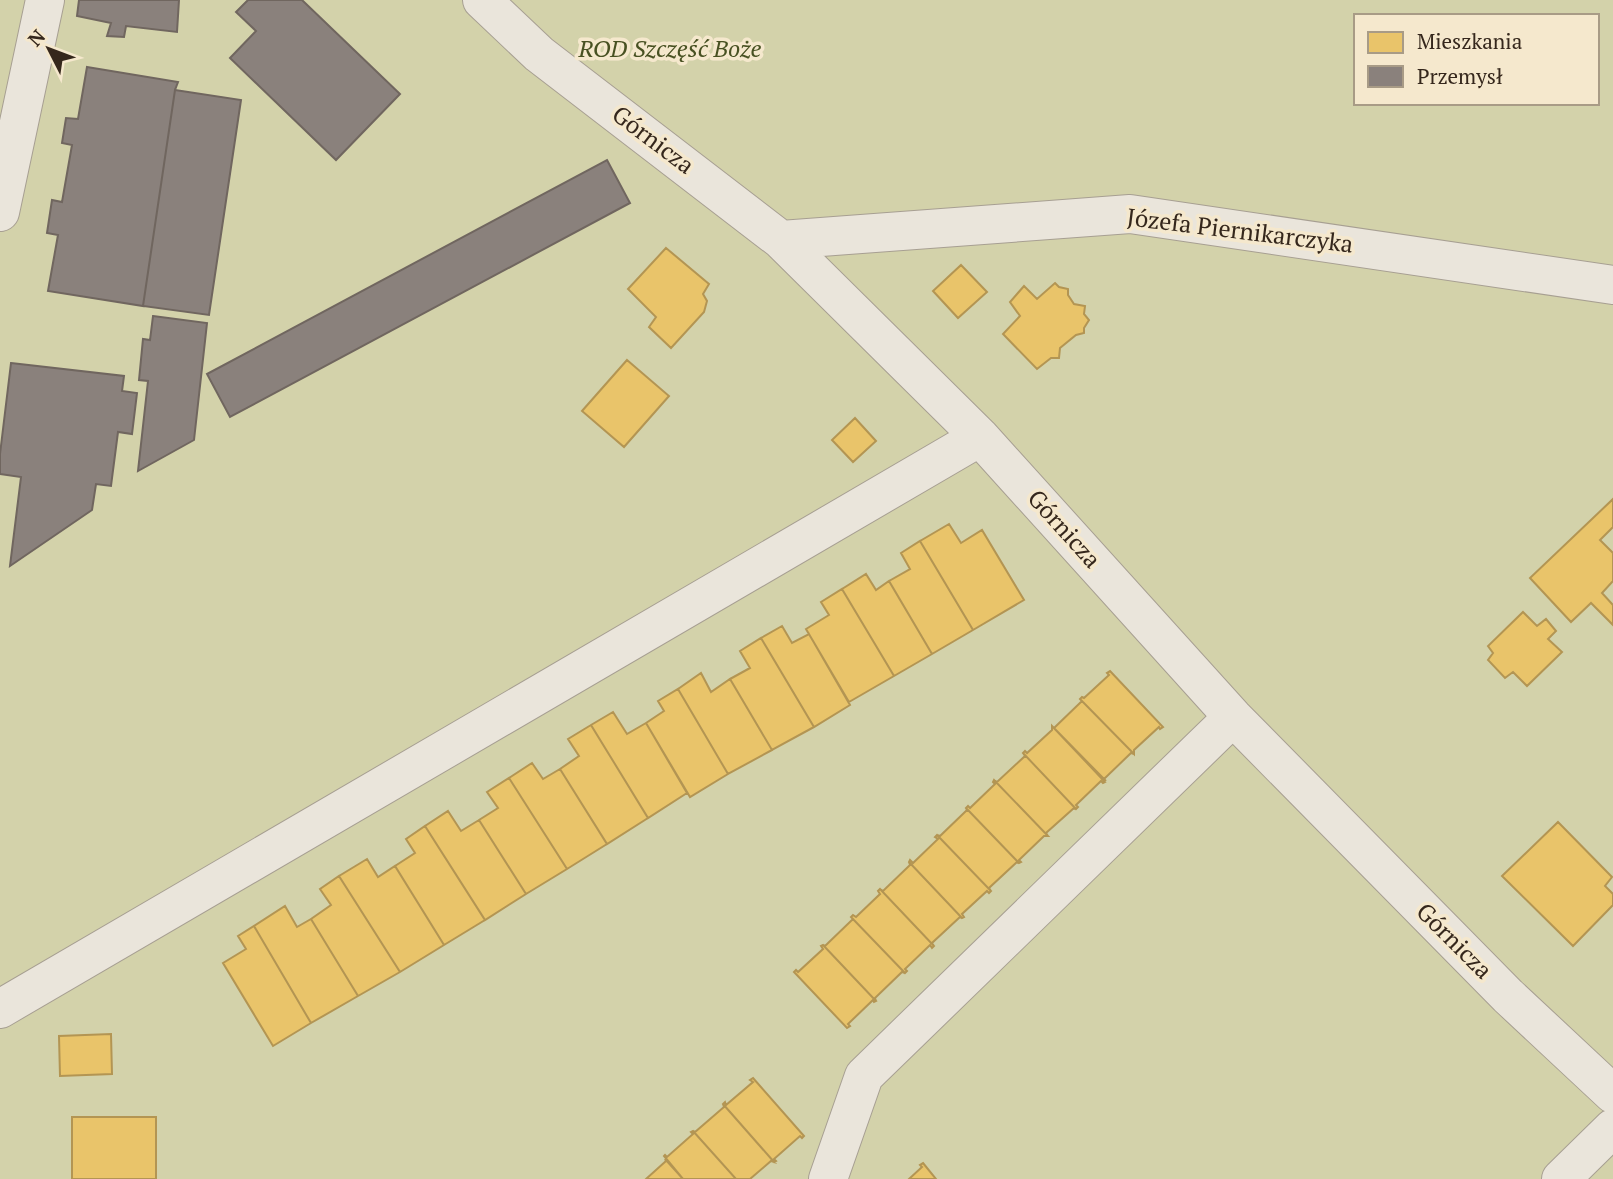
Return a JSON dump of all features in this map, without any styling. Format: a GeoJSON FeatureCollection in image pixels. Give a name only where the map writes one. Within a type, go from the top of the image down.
{"type":"FeatureCollection","features":[{"type":"Feature","properties":{"kind":"street"},"geometry":{"type":"LineString","coordinates":[[0,212],[45,0]]}},
{"type":"Feature","properties":{"kind":"street","name":"Górnicza"},"geometry":{"type":"LineString","coordinates":[[482,0],[539,54],[780,240],[981,437],[1233,717],[1508,996],[1613,1094]]}},
{"type":"Feature","properties":{"kind":"street","name":"Józefa Piernikarczyka"},"geometry":{"type":"LineString","coordinates":[[780,240],[1130,214],[1613,285]]}},
{"type":"Feature","properties":{"kind":"street"},"geometry":{"type":"LineString","coordinates":[[0,1009],[981,437]]}},
{"type":"Feature","properties":{"kind":"street"},"geometry":{"type":"LineString","coordinates":[[828,1179],[864,1076],[1233,717]]}},
{"type":"Feature","properties":{"kind":"street"},"geometry":{"type":"LineString","coordinates":[[1561,1179],[1613,1128]]}},
{"type":"Feature","properties":{"kind":"green space","name":"ROD Szczęść Boże"},"geometry":{"type":"Polygon","coordinates":[[[0,0],[1613,0],[1613,1179],[0,1179],[0,0]]]}},
{"type":"Feature","properties":{"kind":"building: Mieszkania"},"geometry":{"type":"Polygon","coordinates":[[[666,248],[709,284],[703,294],[707,301],[704,312],[671,348],[649,327],[656,317],[628,289],[666,248]]]}},
{"type":"Feature","properties":{"kind":"building: Mieszkania"},"geometry":{"type":"Polygon","coordinates":[[[961,265],[987,292],[958,318],[933,291],[961,265]]]}},
{"type":"Feature","properties":{"kind":"building: Mieszkania"},"geometry":{"type":"Polygon","coordinates":[[[1055,283],[1068,289],[1068,295],[1074,304],[1085,306],[1084,314],[1089,320],[1084,333],[1076,335],[1060,348],[1059,358],[1051,358],[1037,369],[1003,334],[1020,316],[1010,302],[1024,286],[1037,299],[1055,283]]]}},
{"type":"Feature","properties":{"kind":"building: Mieszkania"},"geometry":{"type":"Polygon","coordinates":[[[627,360],[669,396],[624,447],[582,411],[627,360]]]}},
{"type":"Feature","properties":{"kind":"building: Mieszkania"},"geometry":{"type":"Polygon","coordinates":[[[855,418],[876,441],[853,462],[832,440],[855,418]]]}},
{"type":"Feature","properties":{"kind":"building: Mieszkania"},"geometry":{"type":"Polygon","coordinates":[[[1613,499],[1613,527],[1600,540],[1613,553],[1613,581],[1602,593],[1613,605],[1613,625],[1591,603],[1571,622],[1530,578],[1613,499]]]}},
{"type":"Feature","properties":{"kind":"building: Mieszkania"},"geometry":{"type":"Polygon","coordinates":[[[949,524],[961,543],[982,530],[1024,600],[973,630],[920,541],[949,524]]]}},
{"type":"Feature","properties":{"kind":"building: Mieszkania"},"geometry":{"type":"Polygon","coordinates":[[[920,541],[973,630],[932,654],[889,581],[910,569],[901,553],[920,541]]]}},
{"type":"Feature","properties":{"kind":"building: Mieszkania"},"geometry":{"type":"Polygon","coordinates":[[[866,574],[876,590],[889,581],[932,654],[894,676],[842,589],[866,574]]]}},
{"type":"Feature","properties":{"kind":"building: Mieszkania"},"geometry":{"type":"Polygon","coordinates":[[[842,589],[894,676],[849,702],[806,629],[829,615],[821,602],[842,589]]]}},
{"type":"Feature","properties":{"kind":"building: Mieszkania"},"geometry":{"type":"Polygon","coordinates":[[[1523,612],[1537,626],[1546,619],[1556,631],[1548,639],[1562,652],[1527,686],[1513,672],[1505,678],[1488,660],[1493,653],[1488,646],[1523,612]]]}},
{"type":"Feature","properties":{"kind":"building: Mieszkania"},"geometry":{"type":"Polygon","coordinates":[[[782,626],[792,643],[809,634],[850,705],[814,727],[761,638],[782,626]]]}},
{"type":"Feature","properties":{"kind":"building: Mieszkania"},"geometry":{"type":"Polygon","coordinates":[[[761,638],[814,727],[772,750],[730,679],[750,668],[740,651],[761,638]]]}},
{"type":"Feature","properties":{"kind":"building: Mieszkania"},"geometry":{"type":"Polygon","coordinates":[[[1110,671],[1163,727],[1159,727],[1134,750],[1134,754],[1080,699],[1109,675],[1107,673],[1110,671]]]}},
{"type":"Feature","properties":{"kind":"building: Mieszkania"},"geometry":{"type":"Polygon","coordinates":[[[701,673],[711,692],[730,679],[772,750],[728,774],[678,689],[701,673]]]}},
{"type":"Feature","properties":{"kind":"building: Mieszkania"},"geometry":{"type":"Polygon","coordinates":[[[678,689],[728,774],[690,797],[646,723],[664,711],[658,701],[678,689]]]}},
{"type":"Feature","properties":{"kind":"building: Mieszkania"},"geometry":{"type":"Polygon","coordinates":[[[1082,701],[1134,754],[1131,753],[1104,779],[1052,726],[1054,728],[1082,701]]]}},
{"type":"Feature","properties":{"kind":"building: Mieszkania"},"geometry":{"type":"Polygon","coordinates":[[[613,712],[627,734],[646,723],[687,793],[648,818],[591,725],[613,712]]]}},
{"type":"Feature","properties":{"kind":"building: Mieszkania"},"geometry":{"type":"Polygon","coordinates":[[[591,725],[648,818],[607,844],[560,769],[579,756],[568,739],[591,725]]]}},
{"type":"Feature","properties":{"kind":"building: Mieszkania"},"geometry":{"type":"Polygon","coordinates":[[[1052,726],[1105,782],[1101,781],[1076,805],[1076,809],[1023,753],[1027,753],[1052,730],[1052,726]]]}},
{"type":"Feature","properties":{"kind":"building: Mieszkania"},"geometry":{"type":"Polygon","coordinates":[[[1023,753],[1076,809],[1046,833],[1048,836],[994,780],[997,782],[1025,756],[1023,753]]]}},
{"type":"Feature","properties":{"kind":"building: Mieszkania"},"geometry":{"type":"Polygon","coordinates":[[[532,763],[543,779],[560,769],[607,844],[567,869],[509,778],[532,763]]]}},
{"type":"Feature","properties":{"kind":"building: Mieszkania"},"geometry":{"type":"Polygon","coordinates":[[[509,778],[567,869],[526,894],[479,820],[498,808],[487,792],[509,778]]]}},
{"type":"Feature","properties":{"kind":"building: Mieszkania"},"geometry":{"type":"Polygon","coordinates":[[[994,780],[1048,836],[1044,836],[1019,863],[966,808],[970,808],[995,784],[994,780]]]}},
{"type":"Feature","properties":{"kind":"building: Mieszkania"},"geometry":{"type":"Polygon","coordinates":[[[966,808],[1019,863],[989,888],[991,891],[937,835],[940,836],[966,808]]]}},
{"type":"Feature","properties":{"kind":"building: Mieszkania"},"geometry":{"type":"Polygon","coordinates":[[[448,811],[461,831],[479,820],[526,894],[485,920],[425,826],[448,811]]]}},
{"type":"Feature","properties":{"kind":"building: Mieszkania"},"geometry":{"type":"Polygon","coordinates":[[[1558,822],[1612,877],[1605,886],[1613,894],[1613,905],[1573,946],[1502,876],[1558,822]]]}},
{"type":"Feature","properties":{"kind":"building: Mieszkania"},"geometry":{"type":"Polygon","coordinates":[[[425,826],[485,920],[444,945],[395,866],[415,853],[406,839],[425,826]]]}},
{"type":"Feature","properties":{"kind":"building: Mieszkania"},"geometry":{"type":"Polygon","coordinates":[[[937,835],[991,891],[987,891],[962,914],[962,918],[909,862],[910,860],[913,863],[938,839],[935,837],[937,835]]]}},
{"type":"Feature","properties":{"kind":"building: Mieszkania"},"geometry":{"type":"Polygon","coordinates":[[[367,859],[378,877],[395,866],[444,945],[400,972],[339,876],[367,859]]]}},
{"type":"Feature","properties":{"kind":"building: Mieszkania"},"geometry":{"type":"Polygon","coordinates":[[[909,862],[962,918],[932,943],[934,946],[880,889],[883,891],[910,865],[909,862]]]}},
{"type":"Feature","properties":{"kind":"building: Mieszkania"},"geometry":{"type":"Polygon","coordinates":[[[339,876],[400,972],[358,996],[311,919],[331,905],[320,889],[339,876]]]}},
{"type":"Feature","properties":{"kind":"building: Mieszkania"},"geometry":{"type":"Polygon","coordinates":[[[880,889],[934,946],[932,948],[930,945],[905,969],[905,973],[851,917],[856,917],[880,894],[880,889]]]}},
{"type":"Feature","properties":{"kind":"building: Mieszkania"},"geometry":{"type":"Polygon","coordinates":[[[285,906],[297,927],[311,919],[358,996],[311,1023],[254,926],[285,906]]]}},
{"type":"Feature","properties":{"kind":"building: Mieszkania"},"geometry":{"type":"Polygon","coordinates":[[[853,919],[905,973],[902,972],[875,998],[876,1001],[823,945],[853,919]]]}},
{"type":"Feature","properties":{"kind":"building: Mieszkania"},"geometry":{"type":"Polygon","coordinates":[[[254,926],[311,1023],[273,1046],[223,963],[246,949],[238,936],[254,926]]]}},
{"type":"Feature","properties":{"kind":"building: Mieszkania"},"geometry":{"type":"Polygon","coordinates":[[[823,945],[876,1001],[873,1000],[847,1028],[794,972],[798,972],[823,949],[823,945]]]}},
{"type":"Feature","properties":{"kind":"building: Mieszkania"},"geometry":{"type":"Polygon","coordinates":[[[111,1034],[112,1074],[60,1076],[59,1036],[111,1034]]]}},
{"type":"Feature","properties":{"kind":"building: Mieszkania"},"geometry":{"type":"Polygon","coordinates":[[[753,1078],[804,1136],[800,1136],[774,1159],[774,1162],[723,1104],[725,1102],[726,1105],[753,1082],[750,1080],[753,1078]]]}},
{"type":"Feature","properties":{"kind":"building: Mieszkania"},"geometry":{"type":"Polygon","coordinates":[[[723,1104],[774,1162],[771,1161],[750,1179],[736,1179],[693,1131],[724,1107],[723,1104]]]}},
{"type":"Feature","properties":{"kind":"building: Mieszkania"},"geometry":{"type":"Polygon","coordinates":[[[72,1117],[156,1117],[156,1179],[72,1179],[72,1117]]]}},
{"type":"Feature","properties":{"kind":"building: Mieszkania"},"geometry":{"type":"Polygon","coordinates":[[[693,1131],[736,1179],[683,1179],[664,1156],[667,1157],[693,1134],[693,1131]]]}},
{"type":"Feature","properties":{"kind":"building: Mieszkania"},"geometry":{"type":"Polygon","coordinates":[[[665,1159],[683,1179],[646,1179],[666,1161],[665,1159]]]}},
{"type":"Feature","properties":{"kind":"building: Mieszkania"},"geometry":{"type":"Polygon","coordinates":[[[923,1163],[936,1179],[909,1179],[922,1167],[920,1165],[923,1163]]]}},
{"type":"Feature","properties":{"kind":"building: Przemysł"},"geometry":{"type":"Polygon","coordinates":[[[79,0],[179,0],[177,32],[126,26],[124,37],[107,36],[111,23],[77,16],[79,0]]]}},
{"type":"Feature","properties":{"kind":"building: Przemysł"},"geometry":{"type":"Polygon","coordinates":[[[248,0],[302,0],[400,94],[336,160],[230,58],[256,31],[236,12],[248,0]]]}},
{"type":"Feature","properties":{"kind":"building: Przemysł"},"geometry":{"type":"Polygon","coordinates":[[[87,67],[178,82],[143,306],[48,291],[58,235],[47,233],[52,200],[62,202],[72,145],[62,143],[66,118],[78,119],[87,67]]]}},
{"type":"Feature","properties":{"kind":"building: Przemysł"},"geometry":{"type":"Polygon","coordinates":[[[175,90],[241,100],[209,315],[143,306],[175,90]]]}},
{"type":"Feature","properties":{"kind":"building: Przemysł"},"geometry":{"type":"Polygon","coordinates":[[[607,160],[630,203],[230,417],[207,374],[607,160]]]}},
{"type":"Feature","properties":{"kind":"building: Przemysł"},"geometry":{"type":"Polygon","coordinates":[[[153,316],[207,323],[194,440],[138,471],[148,381],[139,380],[143,339],[150,340],[153,316]]]}},
{"type":"Feature","properties":{"kind":"building: Przemysł"},"geometry":{"type":"Polygon","coordinates":[[[11,363],[124,376],[122,391],[137,393],[132,434],[118,432],[111,486],[96,484],[92,510],[10,566],[21,477],[0,474],[11,363]]]}}]}
